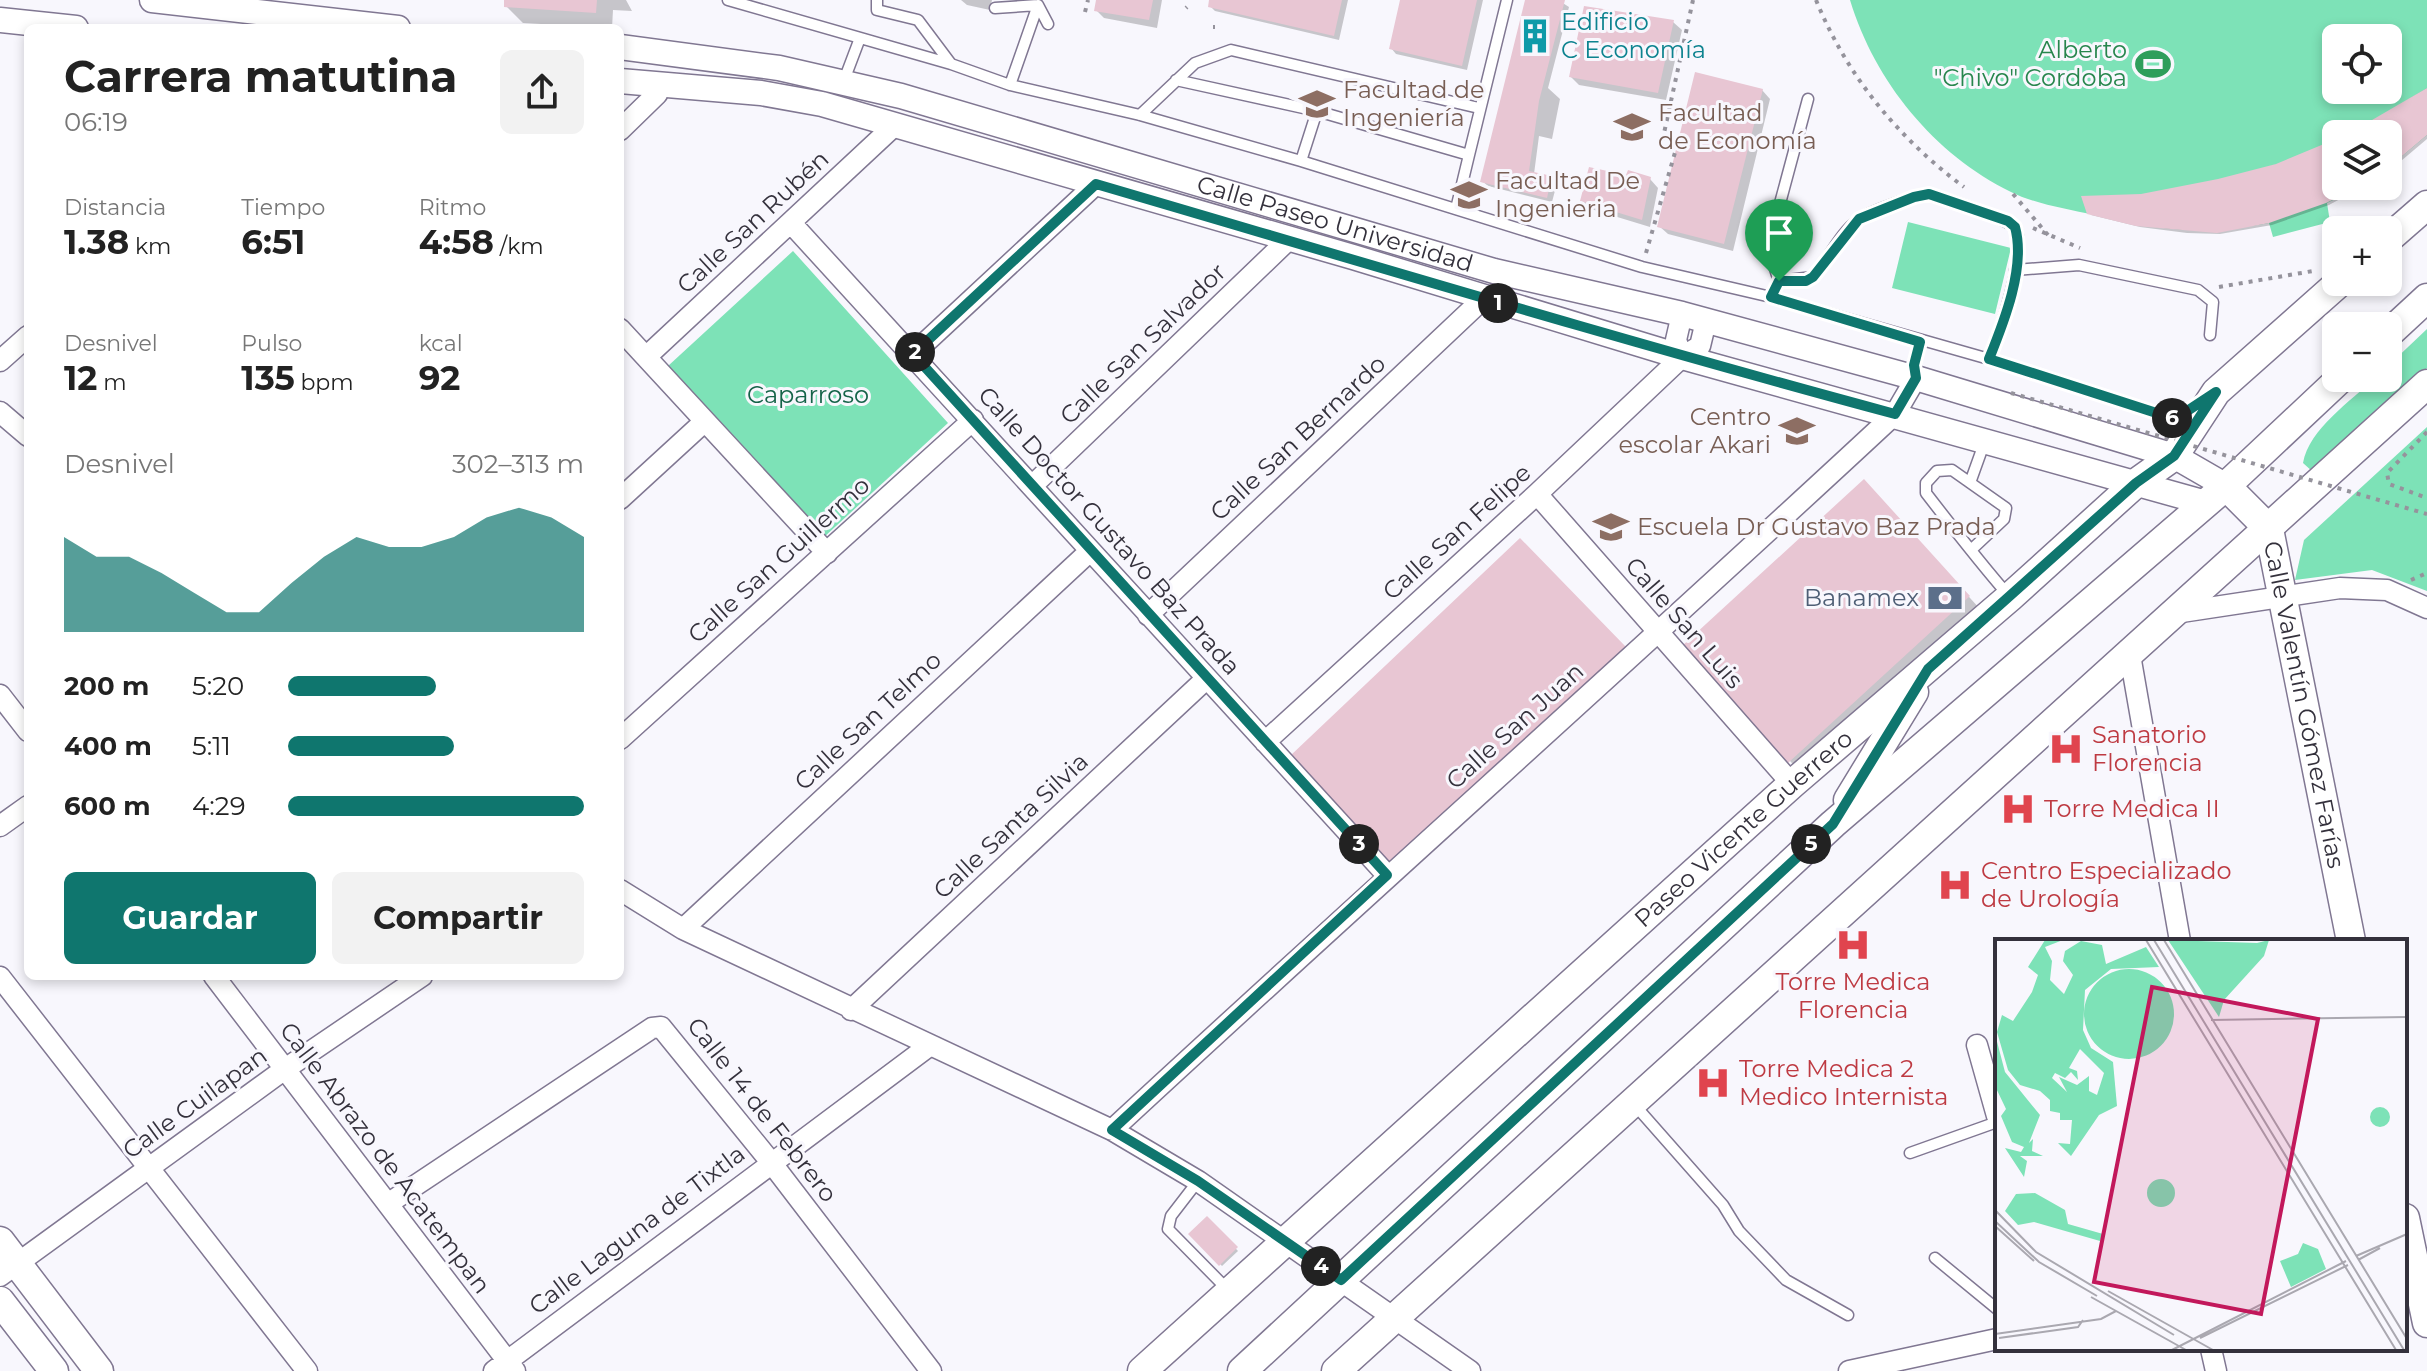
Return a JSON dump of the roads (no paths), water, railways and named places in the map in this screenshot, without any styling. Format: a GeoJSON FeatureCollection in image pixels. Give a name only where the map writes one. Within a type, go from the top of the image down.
{"type":"FeatureCollection","features":[{"type":"Feature","properties":{"kind":"main road"},"geometry":{"type":"LineString","coordinates":[[2402,227],[2427,205]]}},
{"type":"Feature","properties":{"kind":"main road","name":"Paseo Vicente Guerrero"},"geometry":{"type":"LineString","coordinates":[[1142,1371],[1792,784],[1928,669],[2136,483],[2174,456],[2216,392],[2322,284]]}},
{"type":"Feature","properties":{"kind":"main road"},"geometry":{"type":"LineString","coordinates":[[2402,321],[2427,298]]}},
{"type":"Feature","properties":{"kind":"main road"},"geometry":{"type":"LineString","coordinates":[[1336,1371],[2427,384]]}},
{"type":"Feature","properties":{"kind":"main road"},"geometry":{"type":"LineString","coordinates":[[1242,1371],[1833,824],[2216,494],[2326,392]]}},
{"type":"Feature","properties":{"kind":"main road","name":"Calle Valentín Gómez Farías"},"geometry":{"type":"LineString","coordinates":[[2216,494],[2269,529],[2285,597],[2351,939]]}},
{"type":"Feature","properties":{"kind":"main road"},"geometry":{"type":"LineString","coordinates":[[1833,824],[1928,669]]}},
{"type":"Feature","properties":{"kind":"main road"},"geometry":{"type":"LineString","coordinates":[[2407,1226],[2427,1323]]}},
{"type":"Feature","properties":{"kind":"main road"},"geometry":{"type":"LineString","coordinates":[[0,1241],[9,1270],[99,1371]]}},
{"type":"Feature","properties":{"kind":"main road"},"geometry":{"type":"LineString","coordinates":[[0,1301],[54,1371]]}},
{"type":"Feature","properties":{"kind":"street"},"geometry":{"type":"LineString","coordinates":[[152,0],[358,24]]}},
{"type":"Feature","properties":{"kind":"street"},"geometry":{"type":"LineString","coordinates":[[181,3],[187,18],[186,24]]}},
{"type":"Feature","properties":{"kind":"street"},"geometry":{"type":"LineString","coordinates":[[0,20],[38,24]]}},
{"type":"Feature","properties":{"kind":"street","name":"Calle Paseo Universidad"},"geometry":{"type":"LineString","coordinates":[[624,47],[739,61],[901,96],[1494,271],[1682,314],[1916,378],[2174,456],[2216,494]]}},
{"type":"Feature","properties":{"kind":"street","name":"Calle Paseo Universidad"},"geometry":{"type":"LineString","coordinates":[[624,81],[761,93],[822,104],[1682,357],[2136,483],[2216,494]]}},
{"type":"Feature","properties":{"kind":"street"},"geometry":{"type":"LineString","coordinates":[[624,126],[657,94]]}},
{"type":"Feature","properties":{"kind":"street","name":"Calle San Rubén"},"geometry":{"type":"LineString","coordinates":[[646,357],[895,125]]}},
{"type":"Feature","properties":{"kind":"street"},"geometry":{"type":"LineString","coordinates":[[913,354],[1096,184]]}},
{"type":"Feature","properties":{"kind":"street","name":"Calle Doctor Gustavo Baz Prada"},"geometry":{"type":"LineString","coordinates":[[791,223],[1387,875]]}},
{"type":"Feature","properties":{"kind":"street","name":"Calle San Salvador"},"geometry":{"type":"LineString","coordinates":[[1033,485],[1288,240]]}},
{"type":"Feature","properties":{"kind":"street","name":"Calle San Bernardo"},"geometry":{"type":"LineString","coordinates":[[1148,615],[1484,298]]}},
{"type":"Feature","properties":{"kind":"street"},"geometry":{"type":"LineString","coordinates":[[1682,314],[1676,340],[1682,357]]}},
{"type":"Feature","properties":{"kind":"street","name":"Calle San Felipe"},"geometry":{"type":"LineString","coordinates":[[1265,742],[1682,357],[1700,346],[1706,321]]}},
{"type":"Feature","properties":{"kind":"street"},"geometry":{"type":"LineString","coordinates":[[624,333],[827,553]]}},
{"type":"Feature","properties":{"kind":"street"},"geometry":{"type":"LineString","coordinates":[[0,361],[24,340]]}},
{"type":"Feature","properties":{"kind":"street","name":"Calle San Juan"},"geometry":{"type":"LineString","coordinates":[[1112,1130],[1387,875],[1658,634],[1895,414],[1916,378]]}},
{"type":"Feature","properties":{"kind":"street"},"geometry":{"type":"LineString","coordinates":[[0,412],[24,433]]}},
{"type":"Feature","properties":{"kind":"street","name":"Calle San Guillermo"},"geometry":{"type":"LineString","coordinates":[[624,735],[973,420]]}},
{"type":"Feature","properties":{"kind":"street"},"geometry":{"type":"LineString","coordinates":[[624,495],[704,422]]}},
{"type":"Feature","properties":{"kind":"street","name":"Calle San Luis"},"geometry":{"type":"LineString","coordinates":[[1537,494],[1792,784]]}},
{"type":"Feature","properties":{"kind":"street","name":"Calle San Telmo"},"geometry":{"type":"LineString","coordinates":[[683,929],[1089,552]]}},
{"type":"Feature","properties":{"kind":"street"},"geometry":{"type":"LineString","coordinates":[[2175,613],[2354,588],[2387,590],[2427,608]]}},
{"type":"Feature","properties":{"kind":"street"},"geometry":{"type":"LineString","coordinates":[[2130,655],[2180,939]]}},
{"type":"Feature","properties":{"kind":"street","name":"Calle Santa Silvia"},"geometry":{"type":"LineString","coordinates":[[851,1010],[1206,679]]}},
{"type":"Feature","properties":{"kind":"street"},"geometry":{"type":"LineString","coordinates":[[0,695],[24,726]]}},
{"type":"Feature","properties":{"kind":"street"},"geometry":{"type":"LineString","coordinates":[[0,826],[24,809]]}},
{"type":"Feature","properties":{"kind":"street"},"geometry":{"type":"LineString","coordinates":[[624,892],[683,929],[1112,1130],[1198,1181],[1470,1371]]}},
{"type":"Feature","properties":{"kind":"street"},"geometry":{"type":"LineString","coordinates":[[0,977],[307,1371]]}},
{"type":"Feature","properties":{"kind":"street","name":"Calle Abrazo de Acatempan"},"geometry":{"type":"LineString","coordinates":[[217,980],[389,1203],[505,1368]]}},
{"type":"Feature","properties":{"kind":"street","name":"Calle Cuilapan"},"geometry":{"type":"LineString","coordinates":[[9,1270],[285,1069],[416,980]]}},
{"type":"Feature","properties":{"kind":"street","name":"Calle 14 de Febrero"},"geometry":{"type":"LineString","coordinates":[[389,1203],[657,1027],[665,1029],[931,1371]]}},
{"type":"Feature","properties":{"kind":"street"},"geometry":{"type":"LineString","coordinates":[[1977,1045],[1992,1081],[1995,1102]]}},
{"type":"Feature","properties":{"kind":"street","name":"Calle Laguna de Tixtla"},"geometry":{"type":"LineString","coordinates":[[505,1368],[770,1161],[929,1046]]}},
{"type":"Feature","properties":{"kind":"street"},"geometry":{"type":"LineString","coordinates":[[1849,1371],[1995,1339]]}},
{"type":"Feature","properties":{"kind":"street"},"geometry":{"type":"LineString","coordinates":[[2211,1351],[2216,1371]]}},
{"type":"Feature","properties":{"kind":"lane","name":"Calle Paseo Universidad"},"geometry":{"type":"LineString","coordinates":[[728,0],[951,64],[1010,85],[1140,115],[1301,161],[1642,267],[1771,297],[1920,342],[1989,359],[2175,419],[2216,392]]}},
{"type":"Feature","properties":{"kind":"lane"},"geometry":{"type":"LineString","coordinates":[[877,0],[877,10],[918,20],[951,64]]}},
{"type":"Feature","properties":{"kind":"lane"},"geometry":{"type":"LineString","coordinates":[[1456,209],[1507,0]]}},
{"type":"Feature","properties":{"kind":"lane"},"geometry":{"type":"LineString","coordinates":[[995,8],[1038,5]]}},
{"type":"Feature","properties":{"kind":"lane"},"geometry":{"type":"LineString","coordinates":[[1038,5],[1048,24]]}},
{"type":"Feature","properties":{"kind":"lane"},"geometry":{"type":"LineString","coordinates":[[1010,85],[1038,5]]}},
{"type":"Feature","properties":{"kind":"lane"},"geometry":{"type":"LineString","coordinates":[[843,83],[860,38]]}},
{"type":"Feature","properties":{"kind":"lane"},"geometry":{"type":"LineString","coordinates":[[1140,115],[1204,58],[1231,50],[1479,108]]}},
{"type":"Feature","properties":{"kind":"lane"},"geometry":{"type":"LineString","coordinates":[[1176,80],[1317,111],[1469,155]]}},
{"type":"Feature","properties":{"kind":"lane"},"geometry":{"type":"LineString","coordinates":[[1771,297],[1779,281],[1772,260],[1772,233],[1808,99]]}},
{"type":"Feature","properties":{"kind":"lane"},"geometry":{"type":"LineString","coordinates":[[1301,161],[1317,111]]}},
{"type":"Feature","properties":{"kind":"lane"},"geometry":{"type":"LineString","coordinates":[[1779,281],[1806,281],[1813,277],[1859,219],[1929,194],[2008,221],[2015,227],[2015,270],[2008,304],[1989,359]]}},
{"type":"Feature","properties":{"kind":"lane"},"geometry":{"type":"LineString","coordinates":[[2015,270],[2079,265],[2198,290],[2213,302],[2210,335]]}},
{"type":"Feature","properties":{"kind":"lane","name":"Calle San Juan"},"geometry":{"type":"LineString","coordinates":[[1916,378],[1914,365],[1920,342]]}},
{"type":"Feature","properties":{"kind":"lane"},"geometry":{"type":"LineString","coordinates":[[1971,480],[1986,439]]}},
{"type":"Feature","properties":{"kind":"lane"},"geometry":{"type":"LineString","coordinates":[[1971,550],[2006,513],[2003,504],[1971,480],[1952,470],[1941,470],[1926,483],[1924,490],[1971,550],[2010,597]]}},
{"type":"Feature","properties":{"kind":"lane"},"geometry":{"type":"LineString","coordinates":[[1631,1102],[1723,1205],[1739,1231],[1786,1280],[1848,1315]]}},
{"type":"Feature","properties":{"kind":"lane"},"geometry":{"type":"LineString","coordinates":[[1910,1153],[1995,1123]]}},
{"type":"Feature","properties":{"kind":"lane"},"geometry":{"type":"LineString","coordinates":[[1198,1181],[1171,1216],[1168,1229],[1228,1291]]}},
{"type":"Feature","properties":{"kind":"lane"},"geometry":{"type":"LineString","coordinates":[[1935,1258],[1995,1307]]}},
{"type":"Feature","properties":{"kind":"place","name":"Edificio C Economía"},"geometry":{"type":"Point","coordinates":[1535,36]}},
{"type":"Feature","properties":{"kind":"place","name":"Alberto \"Chivo\" Cordoba"},"geometry":{"type":"Point","coordinates":[2153,64]}},
{"type":"Feature","properties":{"kind":"place","name":"Facultad de Ingeniería"},"geometry":{"type":"Point","coordinates":[1317,104]}},
{"type":"Feature","properties":{"kind":"place","name":"Facultad de Economía"},"geometry":{"type":"Point","coordinates":[1632,127]}},
{"type":"Feature","properties":{"kind":"place","name":"Facultad De Ingenieria"},"geometry":{"type":"Point","coordinates":[1469,195]}},
{"type":"Feature","properties":{"kind":"place","name":"Centro escolar Akari"},"geometry":{"type":"Point","coordinates":[1797,431]}},
{"type":"Feature","properties":{"kind":"place","name":"Escuela Dr Gustavo Baz Prada"},"geometry":{"type":"Point","coordinates":[1611,527]}},
{"type":"Feature","properties":{"kind":"place","name":"Banamex"},"geometry":{"type":"Point","coordinates":[1945,598]}},
{"type":"Feature","properties":{"kind":"place","name":"Sanatorio Florencia"},"geometry":{"type":"Point","coordinates":[2066,749]}},
{"type":"Feature","properties":{"kind":"place","name":"Torre Medica II"},"geometry":{"type":"Point","coordinates":[2018,809]}},
{"type":"Feature","properties":{"kind":"place","name":"Centro Especializado de Urología"},"geometry":{"type":"Point","coordinates":[1955,885]}},
{"type":"Feature","properties":{"kind":"place","name":"Torre Medica Florencia"},"geometry":{"type":"Point","coordinates":[1853,945]}},
{"type":"Feature","properties":{"kind":"place","name":"Torre Medica 2 Medico Internista"},"geometry":{"type":"Point","coordinates":[1713,1083]}},
{"type":"Feature","properties":{"kind":"park label","name":"Caparroso"},"geometry":{"type":"Point","coordinates":[808,395]}}]}
